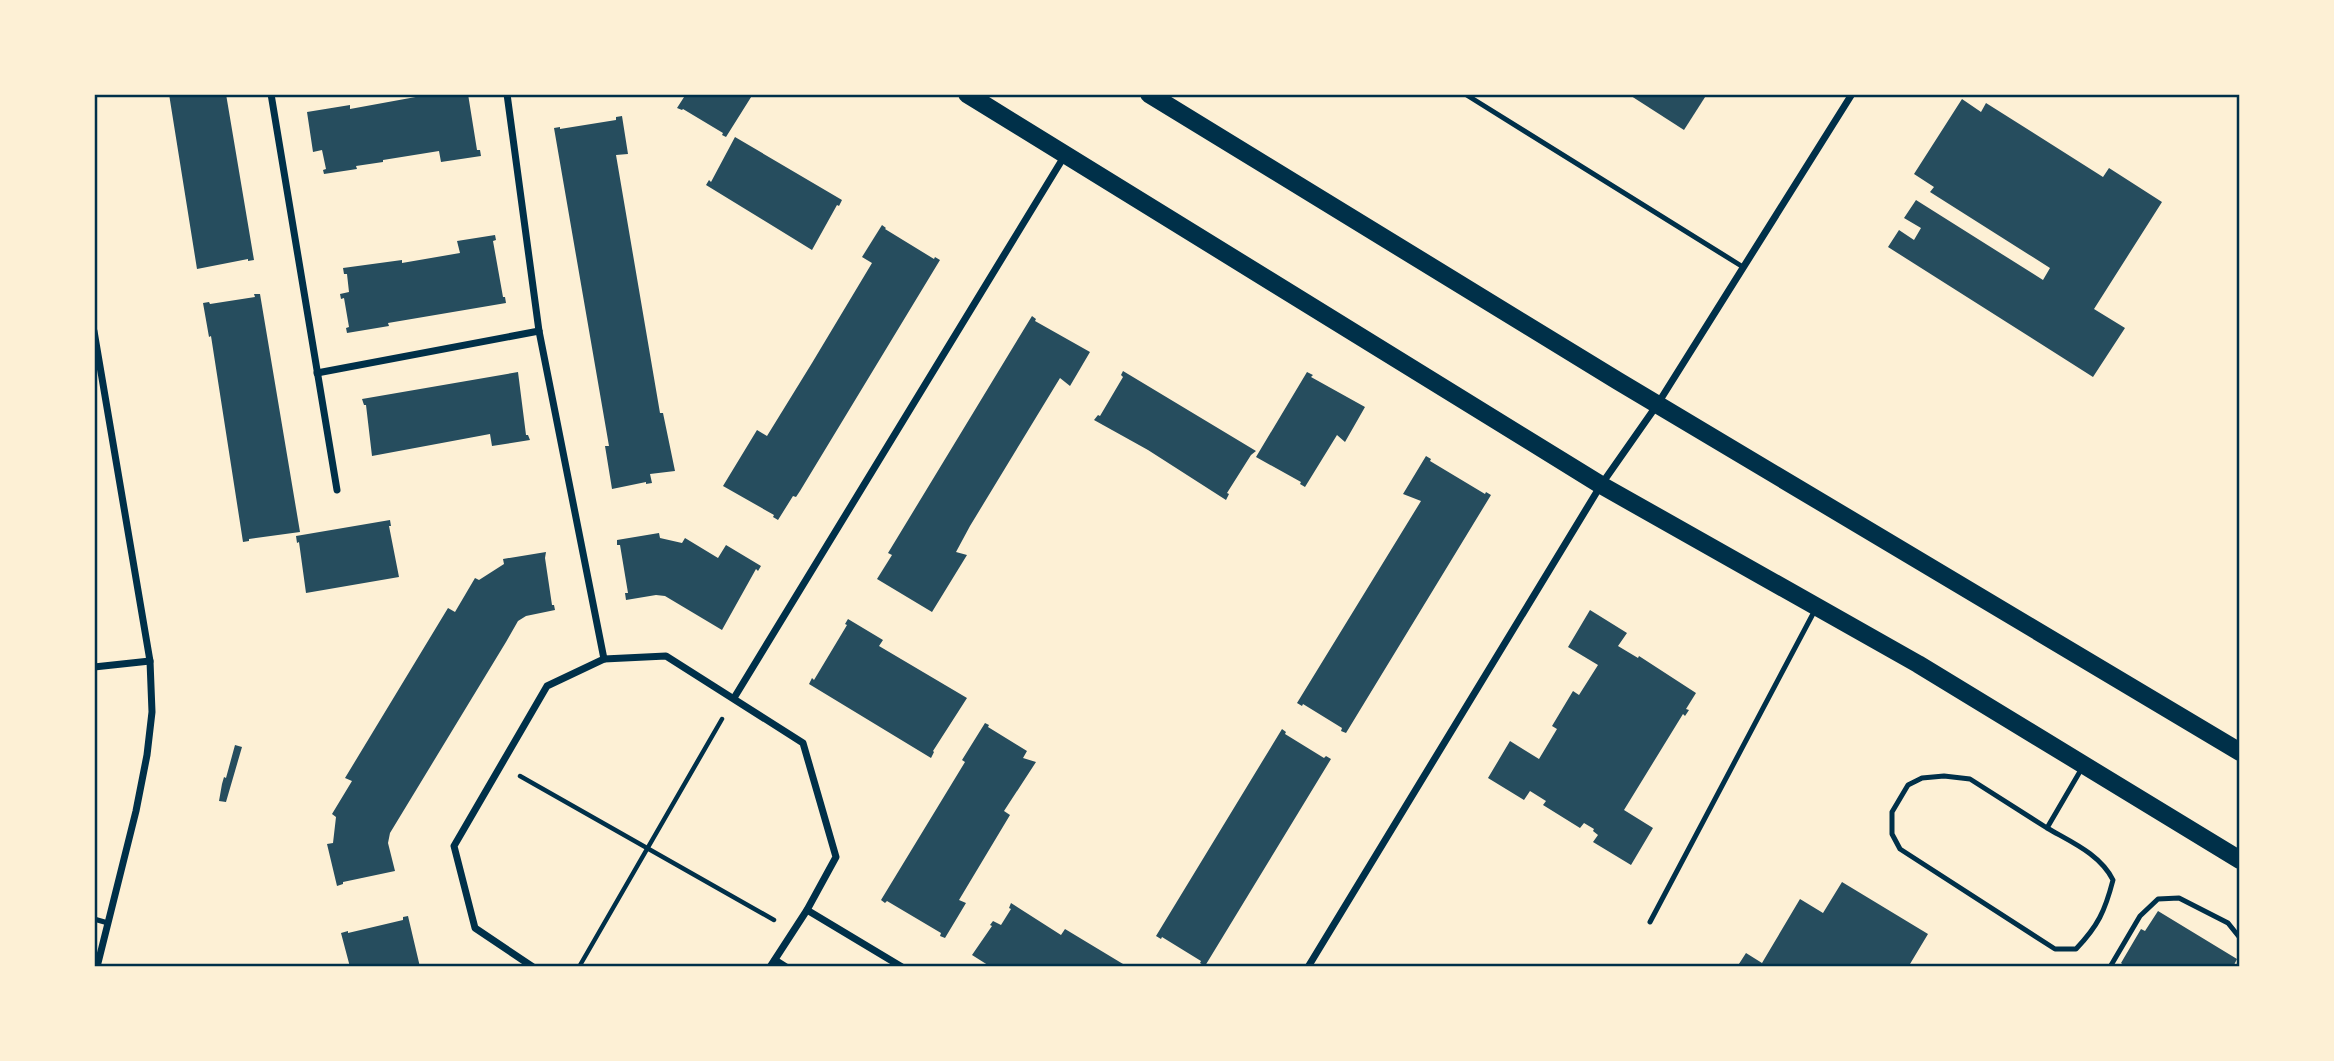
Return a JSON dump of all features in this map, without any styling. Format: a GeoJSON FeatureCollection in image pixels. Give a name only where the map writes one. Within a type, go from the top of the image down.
{"type":"FeatureCollection","features":[{"type":"Feature","properties":{"kind":"main road"},"geometry":{"type":"LineString","coordinates":[[967,94],[1601,485],[1918,664],[2239,860]]}},
{"type":"Feature","properties":{"kind":"main road"},"geometry":{"type":"LineString","coordinates":[[1149,94],[1657,405],[2239,752]]}},
{"type":"Feature","properties":{"kind":"street"},"geometry":{"type":"LineString","coordinates":[[271,94],[337,490]]}},
{"type":"Feature","properties":{"kind":"street"},"geometry":{"type":"LineString","coordinates":[[507,94],[540,331],[604,659]]}},
{"type":"Feature","properties":{"kind":"street"},"geometry":{"type":"LineString","coordinates":[[1308,967],[1601,485],[1657,405],[1852,94]]}},
{"type":"Feature","properties":{"kind":"street"},"geometry":{"type":"LineString","coordinates":[[734,698],[1065,155]]}},
{"type":"Feature","properties":{"kind":"street"},"geometry":{"type":"LineString","coordinates":[[94,331],[150,661],[152,712],[136,811],[108,923],[98,947],[97,967]]}},
{"type":"Feature","properties":{"kind":"street"},"geometry":{"type":"LineString","coordinates":[[317,373],[540,331]]}},
{"type":"Feature","properties":{"kind":"street"},"geometry":{"type":"LineString","coordinates":[[533,967],[475,928],[454,846],[547,686],[604,659],[666,656],[803,743],[836,857],[807,910],[773,963],[786,967]]}},
{"type":"Feature","properties":{"kind":"street"},"geometry":{"type":"LineString","coordinates":[[94,667],[150,661]]}},
{"type":"Feature","properties":{"kind":"street"},"geometry":{"type":"LineString","coordinates":[[807,910],[902,967]]}},
{"type":"Feature","properties":{"kind":"lane"},"geometry":{"type":"LineString","coordinates":[[1465,94],[1743,267]]}},
{"type":"Feature","properties":{"kind":"lane"},"geometry":{"type":"LineString","coordinates":[[1650,922],[1817,606]]}},
{"type":"Feature","properties":{"kind":"lane"},"geometry":{"type":"LineString","coordinates":[[2047,828],[2084,765]]}},
{"type":"Feature","properties":{"kind":"lane"},"geometry":{"type":"LineString","coordinates":[[1944,776],[1970,779],[2047,828],[2095,856],[2113,880],[2105,910],[2093,931],[2076,949],[2056,949],[1900,849],[1892,834],[1892,812],[1908,785],[1922,778],[1944,776]]}},
{"type":"Feature","properties":{"kind":"lane"},"geometry":{"type":"LineString","coordinates":[[2110,967],[2140,916],[2158,899],[2179,898],[2228,923],[2239,938]]}},
{"type":"Feature","properties":{"kind":"lane"},"geometry":{"type":"LineString","coordinates":[[94,919],[108,923]]}},
{"type":"Feature","properties":{"kind":"path"},"geometry":{"type":"LineString","coordinates":[[579,967],[645,848],[734,698]]}},
{"type":"Feature","properties":{"kind":"path"},"geometry":{"type":"LineString","coordinates":[[501,765],[793,932]]}},
{"type":"Feature","properties":{"kind":"building"},"geometry":{"type":"Polygon","coordinates":[[[169,94],[226,94],[254,260],[197,269],[169,94]]]}},
{"type":"Feature","properties":{"kind":"building"},"geometry":{"type":"Polygon","coordinates":[[[432,94],[468,94],[477,150],[480,150],[481,156],[441,162],[439,151],[383,160],[356,166],[357,169],[324,174],[323,170],[326,169],[322,150],[313,152],[307,112],[350,105],[350,109],[432,94]]]}},
{"type":"Feature","properties":{"kind":"building"},"geometry":{"type":"Polygon","coordinates":[[[686,94],[753,94],[726,137],[683,109],[677,108],[686,94]]]}},
{"type":"Feature","properties":{"kind":"building"},"geometry":{"type":"Polygon","coordinates":[[[1628,94],[1707,94],[1684,130],[1628,94]]]}},
{"type":"Feature","properties":{"kind":"building"},"geometry":{"type":"Polygon","coordinates":[[[1962,99],[1981,112],[1986,103],[2103,177],[2109,168],[2162,202],[2094,309],[2125,328],[2093,377],[1888,247],[1899,230],[1914,240],[1921,228],[1904,218],[1916,200],[2043,280],[2050,268],[1930,192],[1934,187],[1914,174],[1962,99]]]}},
{"type":"Feature","properties":{"kind":"building"},"geometry":{"type":"Polygon","coordinates":[[[622,116],[628,154],[616,155],[660,413],[663,413],[675,471],[650,474],[652,483],[612,489],[605,446],[609,446],[554,128],[616,120],[616,117],[622,116]]]}},
{"type":"Feature","properties":{"kind":"building"},"geometry":{"type":"Polygon","coordinates":[[[735,137],[842,200],[812,250],[706,185],[709,180],[711,182],[735,137]]]}},
{"type":"Feature","properties":{"kind":"building"},"geometry":{"type":"Polygon","coordinates":[[[882,225],[934,259],[935,257],[940,260],[800,491],[796,497],[793,496],[778,520],[774,515],[723,486],[757,430],[767,436],[812,363],[872,263],[862,257],[882,225]]]}},
{"type":"Feature","properties":{"kind":"building"},"geometry":{"type":"Polygon","coordinates":[[[495,235],[496,240],[493,241],[506,303],[388,323],[389,326],[347,333],[346,328],[349,327],[344,298],[341,299],[340,294],[349,292],[347,274],[344,274],[343,268],[402,260],[402,263],[460,253],[457,241],[495,235]]]}},
{"type":"Feature","properties":{"kind":"building"},"geometry":{"type":"Polygon","coordinates":[[[254,294],[260,294],[300,532],[243,542],[211,336],[209,337],[203,303],[255,297],[254,294]]]}},
{"type":"Feature","properties":{"kind":"building"},"geometry":{"type":"Polygon","coordinates":[[[1032,316],[1035,321],[1090,352],[1070,386],[1060,378],[970,526],[956,552],[967,555],[932,612],[877,579],[892,555],[888,553],[1032,316]]]}},
{"type":"Feature","properties":{"kind":"building"},"geometry":{"type":"Polygon","coordinates":[[[1123,371],[1256,451],[1227,493],[1229,494],[1226,500],[1148,450],[1094,420],[1100,416],[1123,377],[1123,371]]]}},
{"type":"Feature","properties":{"kind":"building"},"geometry":{"type":"Polygon","coordinates":[[[518,372],[526,435],[530,440],[492,446],[490,434],[372,456],[366,405],[362,399],[518,372]]]}},
{"type":"Feature","properties":{"kind":"building"},"geometry":{"type":"Polygon","coordinates":[[[1307,372],[1313,375],[1311,377],[1365,407],[1345,442],[1337,435],[1305,487],[1301,482],[1256,457],[1307,372]]]}},
{"type":"Feature","properties":{"kind":"building"},"geometry":{"type":"Polygon","coordinates":[[[1426,456],[1485,494],[1486,492],[1491,495],[1346,733],[1303,704],[1302,706],[1297,703],[1421,501],[1403,494],[1426,456]]]}},
{"type":"Feature","properties":{"kind":"building"},"geometry":{"type":"Polygon","coordinates":[[[390,520],[399,577],[306,593],[296,536],[390,520]]]}},
{"type":"Feature","properties":{"kind":"building"},"geometry":{"type":"Polygon","coordinates":[[[659,533],[660,538],[682,543],[685,538],[718,558],[726,545],[761,566],[758,571],[756,569],[722,630],[665,596],[626,600],[625,593],[628,593],[617,540],[659,533]]]}},
{"type":"Feature","properties":{"kind":"building"},"geometry":{"type":"Polygon","coordinates":[[[546,552],[552,605],[555,610],[526,616],[518,621],[390,833],[388,843],[395,871],[343,882],[337,886],[327,844],[333,843],[336,817],[332,814],[352,781],[345,778],[448,608],[455,612],[475,578],[479,580],[504,564],[503,559],[546,552]]]}},
{"type":"Feature","properties":{"kind":"building"},"geometry":{"type":"Polygon","coordinates":[[[1590,610],[1627,633],[1618,646],[1638,658],[1639,656],[1696,693],[1686,709],[1689,710],[1685,716],[1683,714],[1624,810],[1653,828],[1631,865],[1593,842],[1598,835],[1594,829],[1584,823],[1580,828],[1543,805],[1546,801],[1530,791],[1524,800],[1488,778],[1510,741],[1539,759],[1557,729],[1552,726],[1573,691],[1579,695],[1598,665],[1568,647],[1590,610]]]}},
{"type":"Feature","properties":{"kind":"building"},"geometry":{"type":"Polygon","coordinates":[[[848,619],[883,640],[879,646],[967,698],[931,758],[809,684],[847,625],[845,624],[848,619]]]}},
{"type":"Feature","properties":{"kind":"building"},"geometry":{"type":"Polygon","coordinates":[[[985,723],[1027,751],[1023,758],[1036,762],[1004,811],[1010,815],[959,900],[966,903],[945,938],[940,936],[941,933],[881,900],[965,762],[962,760],[985,723]]]}},
{"type":"Feature","properties":{"kind":"building"},"geometry":{"type":"Polygon","coordinates":[[[1282,729],[1285,734],[1324,758],[1326,756],[1331,759],[1205,966],[1162,937],[1161,939],[1156,936],[1282,729]]]}},
{"type":"Feature","properties":{"kind":"building"},"geometry":{"type":"Polygon","coordinates":[[[235,745],[242,747],[226,802],[219,801],[224,777],[226,778],[235,745]]]}},
{"type":"Feature","properties":{"kind":"building"},"geometry":{"type":"Polygon","coordinates":[[[1842,882],[1928,934],[1910,964],[1915,967],[1737,967],[1746,953],[1762,963],[1800,899],[1823,913],[1842,882]]]}},
{"type":"Feature","properties":{"kind":"building"},"geometry":{"type":"Polygon","coordinates":[[[1011,903],[1061,935],[1065,929],[1128,967],[991,967],[972,955],[993,921],[1001,925],[1011,909],[1011,903]]]}},
{"type":"Feature","properties":{"kind":"building"},"geometry":{"type":"Polygon","coordinates":[[[2158,911],[2237,959],[2233,967],[2126,967],[2121,963],[2141,929],[2145,931],[2158,911]]]}},
{"type":"Feature","properties":{"kind":"building"},"geometry":{"type":"Polygon","coordinates":[[[408,916],[420,967],[350,967],[341,933],[403,920],[403,917],[408,916]]]}}]}
